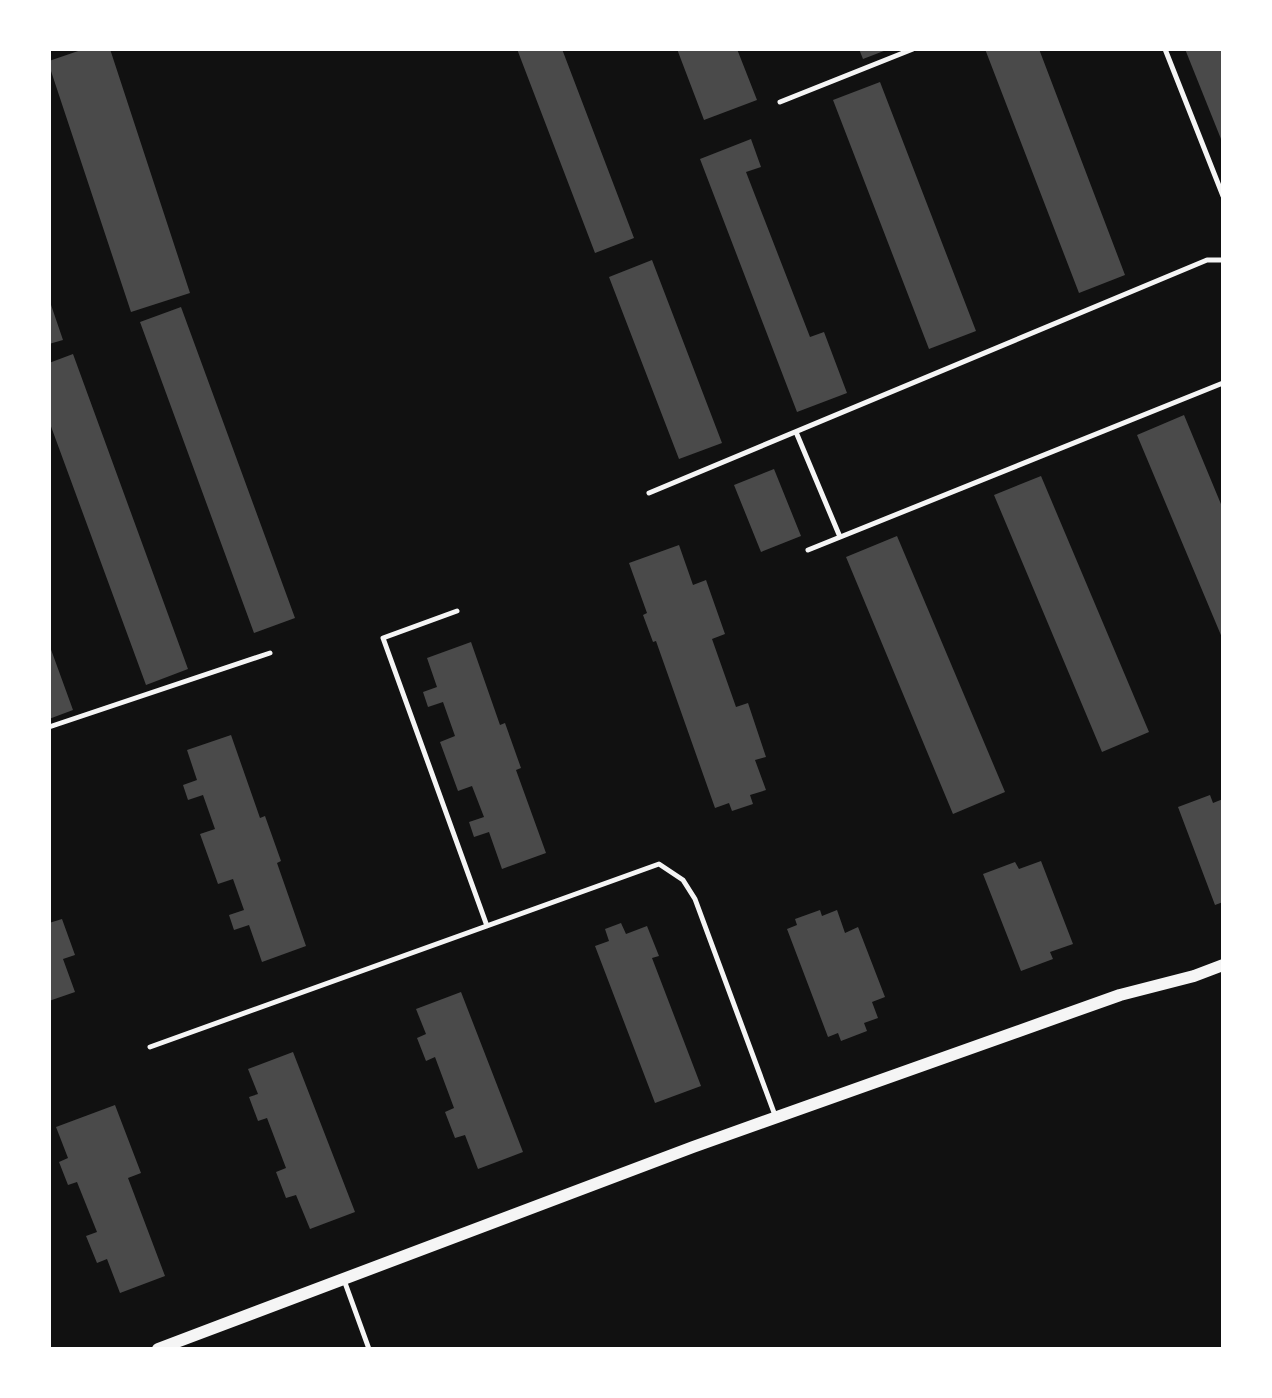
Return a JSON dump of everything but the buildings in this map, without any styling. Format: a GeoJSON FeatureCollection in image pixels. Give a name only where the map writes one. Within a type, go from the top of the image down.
{"type":"FeatureCollection","features":[{"type":"Feature","properties":{"kind":"street"},"geometry":{"type":"LineString","coordinates":[[159,1349],[776,1118],[1120,995],[1194,976],[1223,965]]}},
{"type":"Feature","properties":{"kind":"lane"},"geometry":{"type":"LineString","coordinates":[[780,102],[913,49]]}},
{"type":"Feature","properties":{"kind":"lane"},"geometry":{"type":"LineString","coordinates":[[1165,49],[1223,196]]}},
{"type":"Feature","properties":{"kind":"lane"},"geometry":{"type":"LineString","coordinates":[[649,493],[1207,260],[1223,260]]}},
{"type":"Feature","properties":{"kind":"lane"},"geometry":{"type":"LineString","coordinates":[[808,550],[1223,383]]}},
{"type":"Feature","properties":{"kind":"lane"},"geometry":{"type":"LineString","coordinates":[[796,432],[840,537]]}},
{"type":"Feature","properties":{"kind":"lane"},"geometry":{"type":"LineString","coordinates":[[457,611],[383,638],[487,926]]}},
{"type":"Feature","properties":{"kind":"lane"},"geometry":{"type":"LineString","coordinates":[[49,727],[270,653]]}},
{"type":"Feature","properties":{"kind":"lane"},"geometry":{"type":"LineString","coordinates":[[150,1047],[659,864],[683,880],[695,898],[776,1118]]}},
{"type":"Feature","properties":{"kind":"lane"},"geometry":{"type":"LineString","coordinates":[[344,1279],[369,1349]]}}]}
